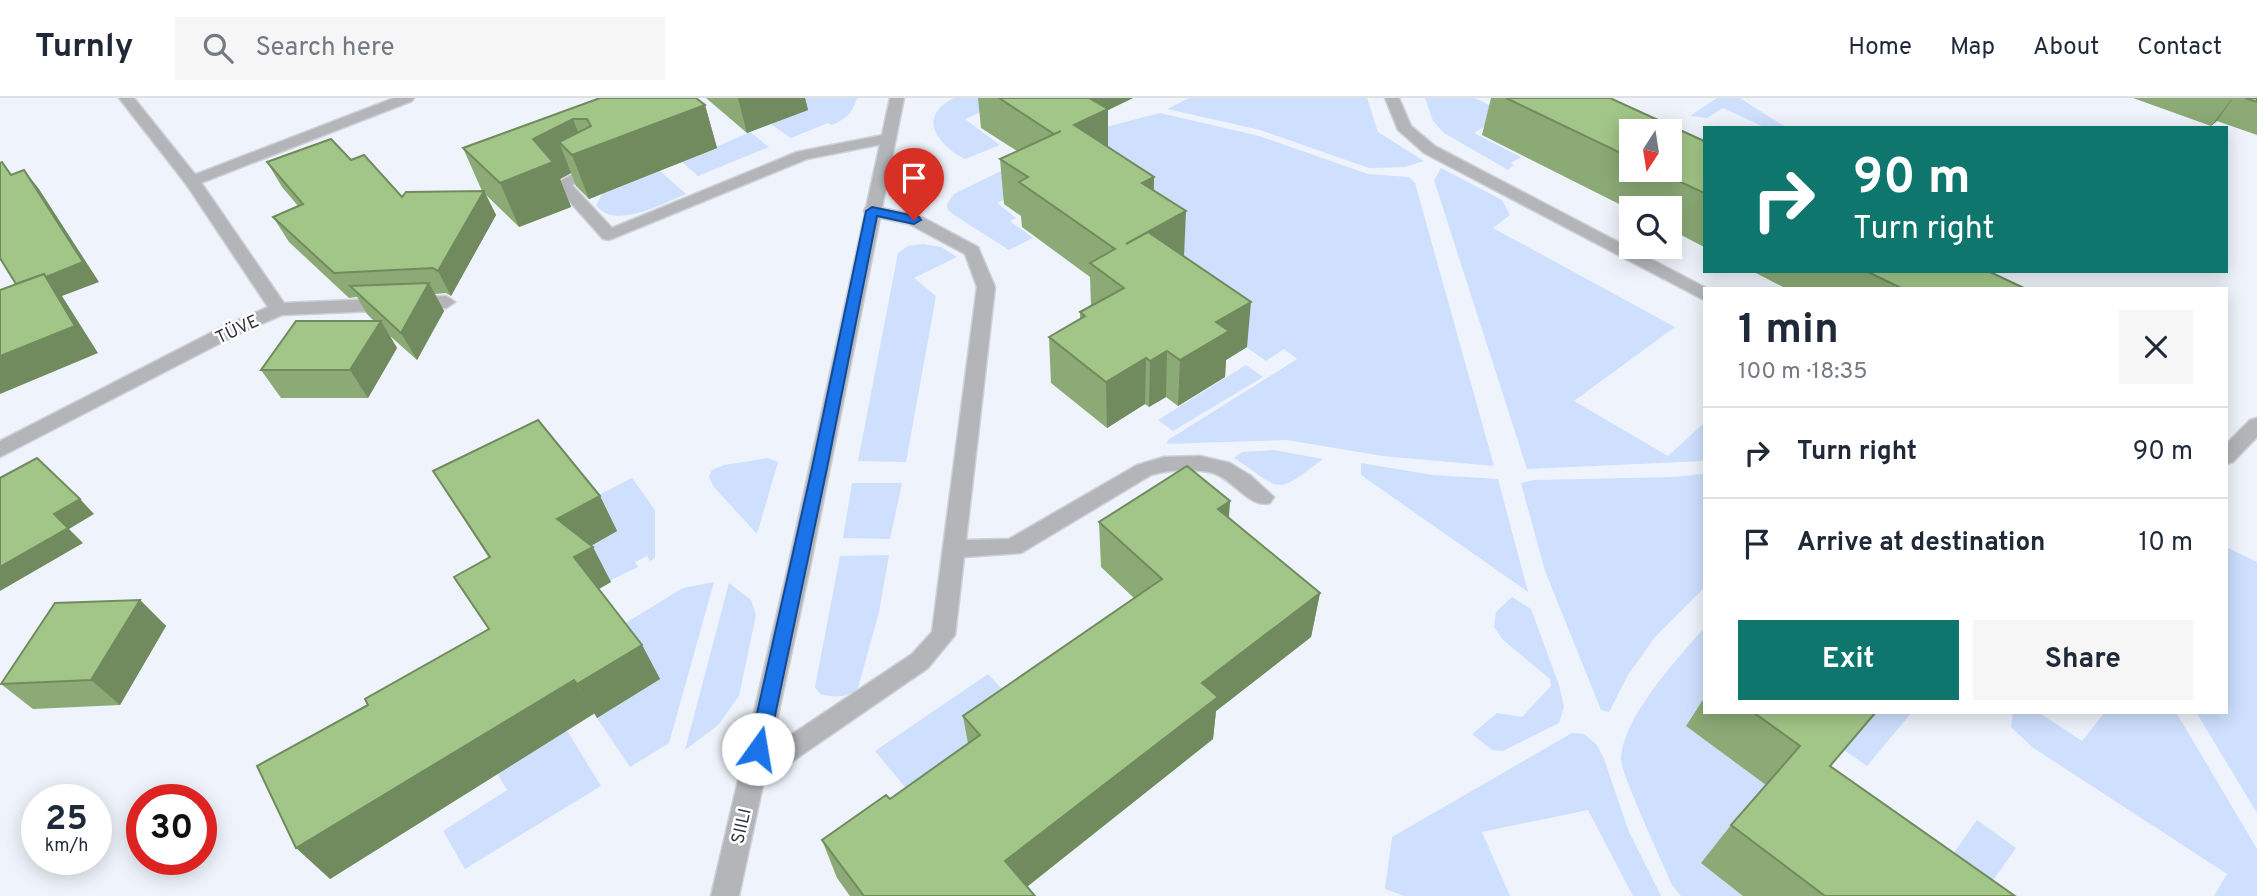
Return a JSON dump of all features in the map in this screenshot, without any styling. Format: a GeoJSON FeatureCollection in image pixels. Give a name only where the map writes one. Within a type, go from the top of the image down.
{"type":"FeatureCollection","features":[{"type":"Feature","properties":{"kind":"street","name":"TÜVE"},"geometry":{"type":"LineString","coordinates":[[0,450],[231,330],[279,309],[192,181],[127,98]]}},
{"type":"Feature","properties":{"kind":"street"},"geometry":{"type":"LineString","coordinates":[[192,181],[407,98]]}},
{"type":"Feature","properties":{"kind":"street","name":"SIILI"},"geometry":{"type":"LineString","coordinates":[[725,896],[820,468],[897,98]]}},
{"type":"Feature","properties":{"kind":"street"},"geometry":{"type":"LineString","coordinates":[[1392,98],[1400,124],[1412,139],[1703,293]]}},
{"type":"Feature","properties":{"kind":"street"},"geometry":{"type":"LineString","coordinates":[[597,169],[562,184],[609,235],[803,155],[888,139]]}},
{"type":"Feature","properties":{"kind":"street"},"geometry":{"type":"LineString","coordinates":[[752,775],[920,661],[943,635],[986,287],[972,251],[914,220],[872,211]]}},
{"type":"Feature","properties":{"kind":"street"},"geometry":{"type":"LineString","coordinates":[[279,309],[446,302]]}},
{"type":"Feature","properties":{"kind":"street"},"geometry":{"type":"LineString","coordinates":[[2228,455],[2257,425]]}},
{"type":"Feature","properties":{"kind":"street"},"geometry":{"type":"LineString","coordinates":[[954,549],[1013,547],[1143,470],[1163,463],[1209,466],[1231,472],[1263,497]]}},
{"type":"Feature","properties":{"kind":"shaded area"},"geometry":{"type":"Polygon","coordinates":[[[793,98],[857,98],[851,112],[842,120],[791,138],[771,124],[807,110],[793,98]]]}},
{"type":"Feature","properties":{"kind":"shaded area"},"geometry":{"type":"Polygon","coordinates":[[[954,98],[994,98],[1002,103],[965,119],[1000,145],[965,159],[940,139],[935,130],[936,114],[954,98]]]}},
{"type":"Feature","properties":{"kind":"shaded area"},"geometry":{"type":"Polygon","coordinates":[[[1189,98],[1367,98],[1378,132],[1424,161],[1405,167],[1369,168],[1260,130],[1167,109],[1189,98]]]}},
{"type":"Feature","properties":{"kind":"shaded area"},"geometry":{"type":"Polygon","coordinates":[[[1425,98],[1475,98],[1506,113],[1474,133],[1521,157],[1511,163],[1514,165],[1508,170],[1444,133],[1433,121],[1425,98]]]}},
{"type":"Feature","properties":{"kind":"shaded area"},"geometry":{"type":"Polygon","coordinates":[[[1717,98],[1740,98],[1784,126],[1762,126],[1723,108],[1707,118],[1690,116],[1717,98]]]}},
{"type":"Feature","properties":{"kind":"shaded area"},"geometry":{"type":"Polygon","coordinates":[[[1160,113],[1259,136],[1368,174],[1409,177],[1415,183],[1494,466],[1383,456],[1287,440],[1167,444],[1168,440],[1297,359],[1284,349],[1266,361],[1200,314],[1090,131],[1160,113]]]}},
{"type":"Feature","properties":{"kind":"shaded area"},"geometry":{"type":"Polygon","coordinates":[[[750,132],[769,147],[698,176],[682,162],[750,132]]]}},
{"type":"Feature","properties":{"kind":"shaded area"},"geometry":{"type":"Polygon","coordinates":[[[1013,165],[1039,183],[997,203],[1016,218],[1010,221],[1033,238],[1009,250],[954,215],[948,210],[947,204],[954,194],[1013,165]]]}},
{"type":"Feature","properties":{"kind":"shaded area"},"geometry":{"type":"Polygon","coordinates":[[[1441,168],[1502,200],[1510,215],[1493,228],[1675,327],[1574,401],[1668,456],[1703,424],[1703,461],[1527,469],[1434,180],[1441,168]]]}},
{"type":"Feature","properties":{"kind":"shaded area"},"geometry":{"type":"Polygon","coordinates":[[[660,171],[686,194],[639,213],[626,215],[614,216],[596,205],[602,194],[660,171]]]}},
{"type":"Feature","properties":{"kind":"shaded area"},"geometry":{"type":"Polygon","coordinates":[[[923,244],[941,247],[957,257],[914,278],[936,296],[906,462],[858,461],[898,253],[908,246],[923,244]]]}},
{"type":"Feature","properties":{"kind":"shaded area"},"geometry":{"type":"Polygon","coordinates":[[[1246,365],[1263,377],[1173,431],[1158,420],[1246,365]]]}},
{"type":"Feature","properties":{"kind":"shaded area"},"geometry":{"type":"Polygon","coordinates":[[[1274,450],[1323,459],[1295,479],[1278,485],[1234,458],[1242,452],[1274,450]]]}},
{"type":"Feature","properties":{"kind":"shaded area"},"geometry":{"type":"Polygon","coordinates":[[[768,458],[778,462],[757,534],[714,487],[709,477],[712,470],[724,465],[768,458]]]}},
{"type":"Feature","properties":{"kind":"shaded area"},"geometry":{"type":"Polygon","coordinates":[[[1361,463],[1433,475],[1498,479],[1528,592],[1361,475],[1361,463]]]}},
{"type":"Feature","properties":{"kind":"shaded area"},"geometry":{"type":"Polygon","coordinates":[[[1703,474],[1703,589],[1655,637],[1628,675],[1609,712],[1601,710],[1545,571],[1521,483],[1534,480],[1703,474]]]}},
{"type":"Feature","properties":{"kind":"shaded area"},"geometry":{"type":"Polygon","coordinates":[[[632,478],[655,510],[655,558],[650,561],[647,556],[635,562],[638,567],[609,581],[585,549],[591,499],[632,478]]]}},
{"type":"Feature","properties":{"kind":"shaded area"},"geometry":{"type":"Polygon","coordinates":[[[852,483],[902,483],[890,539],[843,538],[852,483]]]}},
{"type":"Feature","properties":{"kind":"shaded area"},"geometry":{"type":"Polygon","coordinates":[[[2228,548],[2257,562],[2257,813],[2197,714],[2228,714],[2228,548]]]}},
{"type":"Feature","properties":{"kind":"shaded area"},"geometry":{"type":"Polygon","coordinates":[[[889,555],[879,612],[858,688],[840,696],[820,694],[815,687],[840,556],[889,555]]]}},
{"type":"Feature","properties":{"kind":"shaded area"},"geometry":{"type":"Polygon","coordinates":[[[714,582],[669,743],[630,767],[597,718],[659,679],[619,627],[683,588],[714,582]]]}},
{"type":"Feature","properties":{"kind":"shaded area"},"geometry":{"type":"Polygon","coordinates":[[[729,583],[751,600],[756,615],[739,696],[718,725],[685,750],[729,583]]]}},
{"type":"Feature","properties":{"kind":"shaded area"},"geometry":{"type":"Polygon","coordinates":[[[1512,597],[1531,609],[1559,685],[1564,707],[1559,723],[1503,751],[1492,750],[1472,734],[1497,713],[1522,717],[1551,686],[1550,679],[1503,640],[1494,627],[1496,612],[1512,597]]]}},
{"type":"Feature","properties":{"kind":"shaded area"},"geometry":{"type":"Polygon","coordinates":[[[1703,629],[1703,708],[1687,726],[1768,786],[1743,896],[1681,896],[1672,885],[1627,781],[1621,759],[1624,743],[1641,707],[1703,629]]]}},
{"type":"Feature","properties":{"kind":"shaded area"},"geometry":{"type":"Polygon","coordinates":[[[988,674],[1028,717],[930,817],[875,751],[988,674]]]}},
{"type":"Feature","properties":{"kind":"shaded area"},"geometry":{"type":"Polygon","coordinates":[[[1874,714],[1910,714],[1867,766],[1844,750],[1874,714]]]}},
{"type":"Feature","properties":{"kind":"shaded area"},"geometry":{"type":"Polygon","coordinates":[[[2013,714],[2041,714],[2082,741],[2103,714],[2177,714],[2257,849],[2257,896],[2214,896],[2227,874],[2032,747],[2011,727],[2013,714]]]}},
{"type":"Feature","properties":{"kind":"shaded area"},"geometry":{"type":"Polygon","coordinates":[[[566,729],[601,786],[465,869],[443,831],[507,790],[497,773],[566,729]]]}},
{"type":"Feature","properties":{"kind":"shaded area"},"geometry":{"type":"Polygon","coordinates":[[[1572,733],[1584,734],[1597,745],[1629,832],[1661,896],[1633,896],[1588,810],[1482,832],[1510,896],[1404,896],[1385,889],[1392,837],[1572,733]]]}},
{"type":"Feature","properties":{"kind":"shaded area"},"geometry":{"type":"Polygon","coordinates":[[[1977,820],[2016,848],[1989,886],[1951,857],[1977,820]]]}},
{"type":"Feature","properties":{"kind":"building"},"geometry":{"type":"Polygon","coordinates":[[[600,98],[696,98],[705,105],[572,155],[559,142],[591,126],[587,119],[573,119],[533,139],[553,162],[500,183],[463,148],[600,98]]]}},
{"type":"Feature","properties":{"kind":"building"},"geometry":{"type":"Polygon","coordinates":[[[999,98],[1089,98],[1108,109],[1074,125],[1154,177],[1142,183],[1186,211],[1126,244],[1148,232],[1251,302],[1216,322],[1229,331],[1180,360],[1167,351],[1150,361],[1146,358],[1106,382],[1049,337],[1085,316],[1080,312],[1124,288],[1090,263],[1115,249],[1019,182],[1028,177],[1000,159],[1061,131],[1054,134],[999,98]]]}},
{"type":"Feature","properties":{"kind":"building"},"geometry":{"type":"Polygon","coordinates":[[[1506,98],[1610,98],[1656,119],[1619,119],[1619,152],[1506,98]]]}},
{"type":"Feature","properties":{"kind":"building"},"geometry":{"type":"Polygon","coordinates":[[[1682,131],[1703,141],[1703,193],[1681,182],[1682,131]]]}},
{"type":"Feature","properties":{"kind":"building"},"geometry":{"type":"Polygon","coordinates":[[[331,139],[351,160],[364,155],[402,197],[406,192],[484,191],[438,271],[433,268],[334,273],[273,217],[303,204],[267,162],[331,139]]]}},
{"type":"Feature","properties":{"kind":"building"},"geometry":{"type":"Polygon","coordinates":[[[2,162],[11,175],[24,170],[83,262],[46,277],[44,274],[16,284],[0,258],[2,162]]]}},
{"type":"Feature","properties":{"kind":"building"},"geometry":{"type":"Polygon","coordinates":[[[1870,273],[1992,273],[2022,287],[1899,287],[1870,273]]]}},
{"type":"Feature","properties":{"kind":"building"},"geometry":{"type":"Polygon","coordinates":[[[44,274],[75,326],[0,356],[0,290],[44,274]]]}},
{"type":"Feature","properties":{"kind":"building"},"geometry":{"type":"Polygon","coordinates":[[[429,283],[401,333],[350,286],[429,283]]]}},
{"type":"Feature","properties":{"kind":"building"},"geometry":{"type":"Polygon","coordinates":[[[296,321],[381,321],[350,370],[261,370],[296,321]]]}},
{"type":"Feature","properties":{"kind":"building"},"geometry":{"type":"Polygon","coordinates":[[[538,420],[600,496],[557,519],[593,547],[574,557],[642,645],[577,684],[574,680],[296,848],[257,766],[368,705],[365,699],[489,629],[454,577],[490,557],[433,471],[538,420]]]}},
{"type":"Feature","properties":{"kind":"building"},"geometry":{"type":"Polygon","coordinates":[[[37,458],[80,499],[54,514],[68,528],[0,567],[0,478],[37,458]]]}},
{"type":"Feature","properties":{"kind":"building"},"geometry":{"type":"Polygon","coordinates":[[[1187,466],[1230,501],[1218,509],[1320,593],[1202,683],[1218,697],[1005,861],[1035,896],[864,896],[822,840],[886,795],[890,799],[980,735],[963,716],[1162,579],[1099,522],[1187,466]]]}},
{"type":"Feature","properties":{"kind":"building"},"geometry":{"type":"Polygon","coordinates":[[[140,600],[91,680],[1,684],[55,603],[140,600]]]}},
{"type":"Feature","properties":{"kind":"building"},"geometry":{"type":"Polygon","coordinates":[[[1756,714],[1874,714],[1830,766],[2015,896],[1825,896],[1731,825],[1800,746],[1756,714]]]}},
{"type":"Feature","properties":{"kind":"route"},"geometry":{"type":"LineString","coordinates":[[758,749],[820,468],[872,211],[914,220]]}}]}
